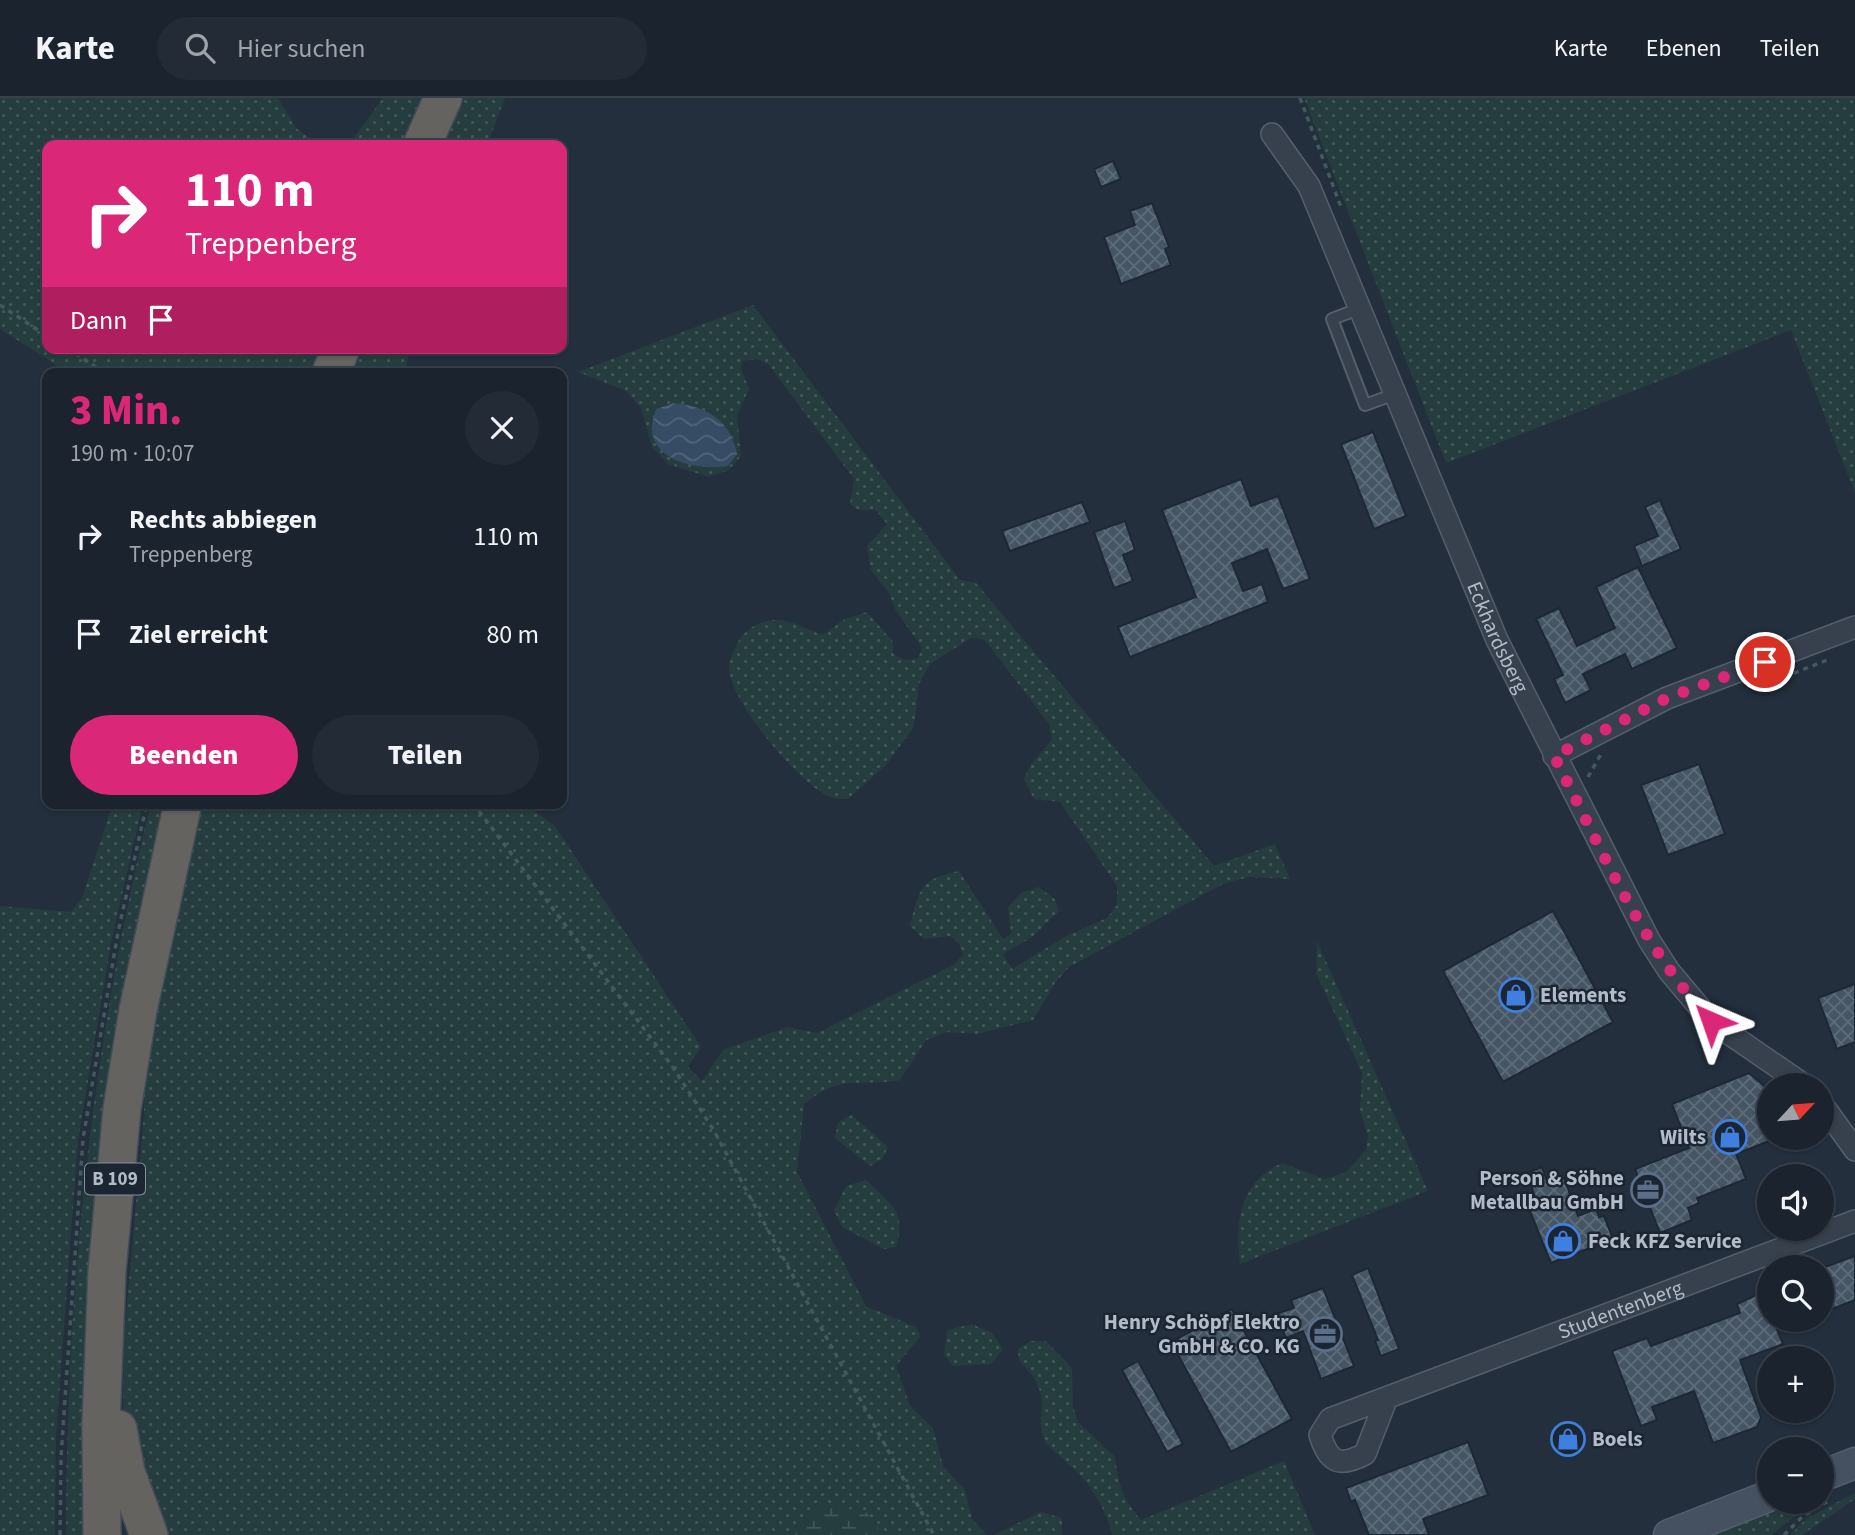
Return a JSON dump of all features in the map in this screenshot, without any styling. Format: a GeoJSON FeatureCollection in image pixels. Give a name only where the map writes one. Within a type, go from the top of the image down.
{"type":"FeatureCollection","features":[{"type":"Feature","properties":{"kind":"highway"},"geometry":{"type":"LineString","coordinates":[[424,140],[443,98]]}},
{"type":"Feature","properties":{"kind":"highway","name":"B 109"},"geometry":{"type":"LineString","coordinates":[[102,1535],[101,1423],[105,1312],[122,1109],[138,1010],[182,809]]}},
{"type":"Feature","properties":{"kind":"highway"},"geometry":{"type":"LineString","coordinates":[[105,1312],[117,1422],[126,1472],[149,1535]]}},
{"type":"Feature","properties":{"kind":"main road"},"geometry":{"type":"LineString","coordinates":[[1834,1481],[1855,1463]]}},
{"type":"Feature","properties":{"kind":"main road"},"geometry":{"type":"LineString","coordinates":[[1669,1535],[1757,1501]]}},
{"type":"Feature","properties":{"kind":"street","name":"Eckhardsberg"},"geometry":{"type":"LineString","coordinates":[[1272,134],[1309,186],[1496,640],[1562,752],[1649,940],[1669,971],[1711,1021],[1787,1073]]}},
{"type":"Feature","properties":{"kind":"street"},"geometry":{"type":"LineString","coordinates":[[1562,752],[1667,698],[1855,627]]}},
{"type":"Feature","properties":{"kind":"street"},"geometry":{"type":"LineString","coordinates":[[1834,1121],[1855,1150]]}},
{"type":"Feature","properties":{"kind":"street","name":"Studentenberg"},"geometry":{"type":"LineString","coordinates":[[1386,1400],[1855,1221]]}},
{"type":"Feature","properties":{"kind":"lane"},"geometry":{"type":"LineString","coordinates":[[1361,308],[1332,319],[1365,405],[1395,394]]}},
{"type":"Feature","properties":{"kind":"path"},"geometry":{"type":"LineString","coordinates":[[1300,98],[1342,211]]}},
{"type":"Feature","properties":{"kind":"path"},"geometry":{"type":"LineString","coordinates":[[0,305],[42,333]]}},
{"type":"Feature","properties":{"kind":"path"},"geometry":{"type":"LineString","coordinates":[[76,354],[97,368]]}},
{"type":"Feature","properties":{"kind":"path"},"geometry":{"type":"LineString","coordinates":[[1762,685],[1834,657]]}},
{"type":"Feature","properties":{"kind":"path"},"geometry":{"type":"LineString","coordinates":[[1562,752],[1587,779],[1591,767],[1609,749]]}},
{"type":"Feature","properties":{"kind":"path"},"geometry":{"type":"LineString","coordinates":[[478,809],[671,1066],[713,1129],[934,1535]]}},
{"type":"Feature","properties":{"kind":"path"},"geometry":{"type":"LineString","coordinates":[[1784,1535],[1804,1514]]}},
{"type":"Feature","properties":{"kind":"green space"},"geometry":{"type":"Polygon","coordinates":[[[0,98],[278,98],[297,129],[313,140],[42,140],[42,354],[329,354],[323,368],[61,368],[0,329],[0,98]]]}},
{"type":"Feature","properties":{"kind":"green space"},"geometry":{"type":"Polygon","coordinates":[[[383,98],[433,98],[416,140],[352,140],[383,98]]]}},
{"type":"Feature","properties":{"kind":"green space"},"geometry":{"type":"Polygon","coordinates":[[[456,98],[505,98],[489,140],[438,140],[456,98]]]}},
{"type":"Feature","properties":{"kind":"green space"},"geometry":{"type":"Polygon","coordinates":[[[1304,98],[1855,98],[1855,493],[1791,330],[1446,463],[1304,98]]]}},
{"type":"Feature","properties":{"kind":"green space"},"geometry":{"type":"Polygon","coordinates":[[[753,305],[960,580],[976,583],[1214,866],[1275,844],[1290,879],[1249,877],[1223,884],[1069,967],[1055,983],[1033,1020],[977,1034],[947,1032],[926,1040],[900,1080],[840,1084],[804,1104],[797,1172],[866,1306],[916,1327],[921,1336],[896,1366],[910,1406],[933,1428],[943,1466],[965,1490],[972,1519],[987,1535],[156,1535],[123,1421],[124,1339],[144,1113],[144,1049],[195,809],[532,809],[555,826],[701,1047],[688,1067],[702,1081],[723,1050],[787,1027],[817,1033],[953,965],[963,955],[959,943],[950,936],[924,939],[910,926],[919,894],[936,878],[959,871],[1003,939],[1011,934],[1008,907],[1021,893],[1038,887],[1055,899],[1059,911],[1032,937],[1003,954],[1012,969],[1066,936],[1107,918],[1117,905],[1117,886],[1060,802],[1034,799],[1024,779],[1030,765],[1052,740],[1049,724],[985,640],[971,638],[930,664],[919,684],[914,727],[886,765],[848,799],[832,798],[804,779],[772,744],[744,706],[730,675],[730,663],[744,634],[753,626],[764,622],[787,621],[822,635],[845,619],[867,612],[893,642],[893,654],[906,660],[918,659],[922,648],[895,609],[889,593],[871,570],[867,546],[887,524],[876,510],[858,510],[850,504],[854,479],[769,365],[757,359],[742,361],[741,368],[749,389],[737,416],[741,456],[729,470],[709,477],[668,464],[652,447],[641,408],[626,391],[578,372],[753,305]]]}},
{"type":"Feature","properties":{"kind":"green space"},"geometry":{"type":"Polygon","coordinates":[[[350,354],[409,354],[405,368],[345,368],[350,354]]]}},
{"type":"Feature","properties":{"kind":"green space"},"geometry":{"type":"Polygon","coordinates":[[[111,809],[142,809],[112,938],[78,1140],[56,1436],[55,1535],[0,1535],[0,906],[71,912],[82,898],[111,809]]]}},
{"type":"Feature","properties":{"kind":"green space"},"geometry":{"type":"Polygon","coordinates":[[[150,809],[172,809],[93,1535],[66,1535],[71,1351],[86,1166],[98,1075],[130,893],[150,809]]]}},
{"type":"Feature","properties":{"kind":"green space"},"geometry":{"type":"Polygon","coordinates":[[[1317,941],[1428,1191],[1240,1264],[1238,1233],[1243,1205],[1248,1192],[1268,1171],[1282,1163],[1325,1179],[1346,1172],[1366,1150],[1368,1136],[1360,1110],[1362,1073],[1316,973],[1317,941]]]}},
{"type":"Feature","properties":{"kind":"green space"},"geometry":{"type":"Polygon","coordinates":[[[852,1115],[888,1147],[882,1160],[870,1166],[835,1138],[838,1122],[852,1115]]]}},
{"type":"Feature","properties":{"kind":"green space"},"geometry":{"type":"Polygon","coordinates":[[[866,1180],[895,1209],[899,1225],[896,1247],[884,1249],[842,1227],[834,1210],[846,1186],[866,1180]]]}},
{"type":"Feature","properties":{"kind":"green space"},"geometry":{"type":"Polygon","coordinates":[[[972,1324],[992,1333],[1003,1349],[991,1364],[953,1366],[944,1355],[947,1330],[972,1324]]]}},
{"type":"Feature","properties":{"kind":"green space"},"geometry":{"type":"Polygon","coordinates":[[[1031,1341],[1046,1341],[1072,1368],[1073,1407],[1078,1422],[1115,1457],[1122,1491],[1141,1520],[1284,1461],[1315,1535],[1112,1535],[1107,1518],[1093,1491],[1047,1444],[1042,1435],[1042,1407],[1038,1386],[1019,1361],[1018,1349],[1031,1341]]]}},
{"type":"Feature","properties":{"kind":"green space"},"geometry":{"type":"Polygon","coordinates":[[[1855,1493],[1855,1499],[1834,1513],[1834,1504],[1855,1493]]]}},
{"type":"Feature","properties":{"kind":"green space"},"geometry":{"type":"Polygon","coordinates":[[[826,1504],[867,1513],[883,1535],[791,1535],[795,1525],[826,1504]]]}},
{"type":"Feature","properties":{"kind":"green space"},"geometry":{"type":"Polygon","coordinates":[[[1041,1512],[1062,1518],[1062,1535],[993,1535],[1041,1512]]]}},
{"type":"Feature","properties":{"kind":"green space"},"geometry":{"type":"Polygon","coordinates":[[[1758,1514],[1798,1514],[1771,1535],[1704,1535],[1758,1514]]]}},
{"type":"Feature","properties":{"kind":"green space"},"geometry":{"type":"Polygon","coordinates":[[[1815,1514],[1833,1514],[1802,1535],[1790,1535],[1815,1514]]]}},
{"type":"Feature","properties":{"kind":"water"},"geometry":{"type":"Polygon","coordinates":[[[674,403],[697,407],[723,424],[734,442],[737,454],[728,466],[706,467],[682,463],[662,451],[652,432],[653,420],[656,409],[674,403]]]}},
{"type":"Feature","properties":{"kind":"building"},"geometry":{"type":"Polygon","coordinates":[[[1113,161],[1121,179],[1101,187],[1094,169],[1113,161]]]}},
{"type":"Feature","properties":{"kind":"building"},"geometry":{"type":"Polygon","coordinates":[[[1152,203],[1169,247],[1165,249],[1171,265],[1121,284],[1104,237],[1135,225],[1130,211],[1152,203]]]}},
{"type":"Feature","properties":{"kind":"building"},"geometry":{"type":"Polygon","coordinates":[[[1373,432],[1406,516],[1374,529],[1341,444],[1373,432]]]}},
{"type":"Feature","properties":{"kind":"building"},"geometry":{"type":"Polygon","coordinates":[[[1241,479],[1251,506],[1278,496],[1310,579],[1283,589],[1267,549],[1232,563],[1243,591],[1262,584],[1268,602],[1130,657],[1118,627],[1196,597],[1162,510],[1241,479]]]}},
{"type":"Feature","properties":{"kind":"building"},"geometry":{"type":"Polygon","coordinates":[[[1660,500],[1681,549],[1642,566],[1634,546],[1658,536],[1645,507],[1660,500]]]}},
{"type":"Feature","properties":{"kind":"building"},"geometry":{"type":"Polygon","coordinates":[[[1082,502],[1090,522],[1010,551],[1002,531],[1082,502]]]}},
{"type":"Feature","properties":{"kind":"building"},"geometry":{"type":"Polygon","coordinates":[[[1125,521],[1135,550],[1123,555],[1133,581],[1114,588],[1094,532],[1125,521]]]}},
{"type":"Feature","properties":{"kind":"building"},"geometry":{"type":"Polygon","coordinates":[[[1638,567],[1677,648],[1632,669],[1625,654],[1583,674],[1591,690],[1565,703],[1554,679],[1563,675],[1536,619],[1559,608],[1577,646],[1615,628],[1596,587],[1638,567]]]}},
{"type":"Feature","properties":{"kind":"building"},"geometry":{"type":"Polygon","coordinates":[[[1699,764],[1725,834],[1668,855],[1641,785],[1699,764]]]}},
{"type":"Feature","properties":{"kind":"building"},"geometry":{"type":"Polygon","coordinates":[[[1553,911],[1613,1022],[1503,1082],[1443,971],[1553,911]]]}},
{"type":"Feature","properties":{"kind":"building"},"geometry":{"type":"Polygon","coordinates":[[[1855,984],[1855,1042],[1837,1049],[1818,998],[1855,984]]]}},
{"type":"Feature","properties":{"kind":"building"},"geometry":{"type":"Polygon","coordinates":[[[1749,1073],[1757,1080],[1757,1146],[1736,1154],[1746,1179],[1697,1198],[1699,1203],[1688,1208],[1692,1220],[1660,1233],[1635,1169],[1689,1148],[1672,1104],[1749,1073]]]}},
{"type":"Feature","properties":{"kind":"building"},"geometry":{"type":"Polygon","coordinates":[[[1542,1167],[1548,1184],[1564,1178],[1578,1216],[1596,1209],[1599,1217],[1604,1216],[1613,1239],[1551,1263],[1530,1211],[1539,1207],[1526,1173],[1542,1167]]]}},
{"type":"Feature","properties":{"kind":"building"},"geometry":{"type":"Polygon","coordinates":[[[1855,1256],[1855,1300],[1834,1308],[1834,1264],[1855,1256]]]}},
{"type":"Feature","properties":{"kind":"building"},"geometry":{"type":"Polygon","coordinates":[[[1368,1268],[1399,1349],[1381,1356],[1375,1341],[1378,1340],[1352,1275],[1368,1268]]]}},
{"type":"Feature","properties":{"kind":"building"},"geometry":{"type":"Polygon","coordinates":[[[1323,1288],[1354,1366],[1321,1379],[1303,1331],[1286,1338],[1276,1314],[1294,1308],[1291,1300],[1323,1288]]]}},
{"type":"Feature","properties":{"kind":"building"},"geometry":{"type":"Polygon","coordinates":[[[1757,1295],[1757,1332],[1778,1332],[1783,1344],[1757,1346],[1757,1354],[1740,1360],[1757,1406],[1757,1427],[1713,1443],[1694,1391],[1652,1407],[1657,1420],[1641,1426],[1612,1351],[1647,1338],[1651,1346],[1740,1313],[1737,1304],[1757,1295]]]}},
{"type":"Feature","properties":{"kind":"building"},"geometry":{"type":"Polygon","coordinates":[[[1232,1309],[1292,1419],[1231,1452],[1171,1342],[1232,1309]]]}},
{"type":"Feature","properties":{"kind":"building"},"geometry":{"type":"Polygon","coordinates":[[[1138,1361],[1183,1444],[1167,1452],[1122,1370],[1138,1361]]]}},
{"type":"Feature","properties":{"kind":"building"},"geometry":{"type":"Polygon","coordinates":[[[1468,1442],[1488,1495],[1423,1519],[1429,1535],[1369,1535],[1355,1500],[1351,1502],[1346,1488],[1468,1442]]]}},
{"type":"Feature","properties":{"kind":"place","name":"Elements"},"geometry":{"type":"Point","coordinates":[1516,995]}},
{"type":"Feature","properties":{"kind":"place","name":"Wilts"},"geometry":{"type":"Point","coordinates":[1730,1137]}},
{"type":"Feature","properties":{"kind":"place","name":"Person & Söhne Metallbau GmbH"},"geometry":{"type":"Point","coordinates":[1648,1190]}},
{"type":"Feature","properties":{"kind":"place","name":"Feck KFZ Service"},"geometry":{"type":"Point","coordinates":[1563,1241]}},
{"type":"Feature","properties":{"kind":"place","name":"Henry Schöpf Elektro GmbH & CO. KG"},"geometry":{"type":"Point","coordinates":[1325,1334]}},
{"type":"Feature","properties":{"kind":"place","name":"Boels"},"geometry":{"type":"Point","coordinates":[1568,1439]}},
{"type":"Feature","properties":{"kind":"route"},"geometry":{"type":"LineString","coordinates":[[1711,1021],[1689,998],[1649,940],[1554,756],[1667,698],[1765,662]]}}]}
